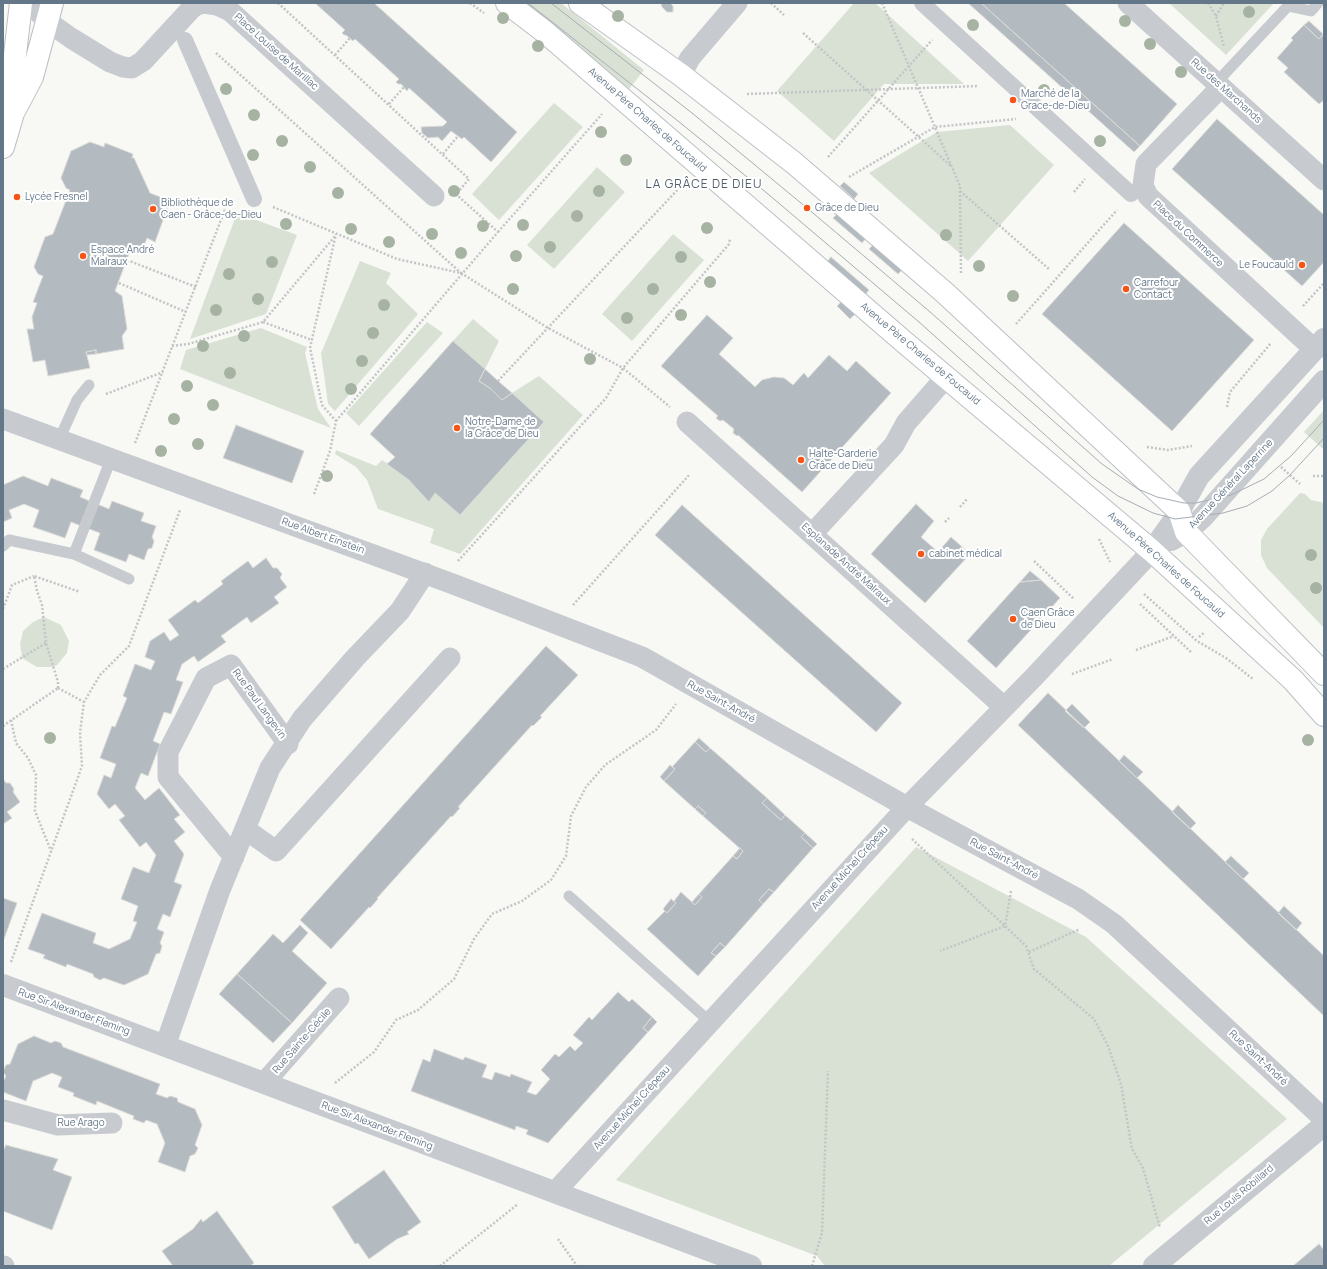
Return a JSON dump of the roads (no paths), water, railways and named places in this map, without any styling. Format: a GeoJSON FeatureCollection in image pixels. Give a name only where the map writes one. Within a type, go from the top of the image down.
{"type":"FeatureCollection","features":[{"type":"Feature","properties":{"kind":"main road"},"geometry":{"type":"LineString","coordinates":[[3,147],[9,117],[21,3]]}},
{"type":"Feature","properties":{"kind":"main road","name":"Avenue Père Charles de Foucauld"},"geometry":{"type":"LineString","coordinates":[[507,3],[545,32],[946,377],[1152,550],[1293,680],[1324,715]]}},
{"type":"Feature","properties":{"kind":"main road"},"geometry":{"type":"LineString","coordinates":[[580,3],[681,75],[794,163],[945,293],[1179,511],[1186,532],[1324,674]]}},
{"type":"Feature","properties":{"kind":"main road"},"geometry":{"type":"LineString","coordinates":[[9,117],[32,77],[50,12]]}},
{"type":"Feature","properties":{"kind":"street","name":"Place Louise de Marillac"},"geometry":{"type":"LineString","coordinates":[[30,3],[50,12],[110,62],[123,67],[132,68],[143,61],[192,8],[204,3],[217,5],[230,11],[434,196]]}},
{"type":"Feature","properties":{"kind":"street"},"geometry":{"type":"LineString","coordinates":[[681,75],[690,58],[737,3]]}},
{"type":"Feature","properties":{"kind":"street"},"geometry":{"type":"LineString","coordinates":[[922,3],[1131,194]]}},
{"type":"Feature","properties":{"kind":"street","name":"Rue des Marchands"},"geometry":{"type":"LineString","coordinates":[[1128,3],[1324,180]]}},
{"type":"Feature","properties":{"kind":"street"},"geometry":{"type":"LineString","coordinates":[[186,41],[254,199]]}},
{"type":"Feature","properties":{"kind":"street","name":"Place du Commerce"},"geometry":{"type":"LineString","coordinates":[[1218,85],[1173,137],[1146,164],[1143,185],[1148,196],[1320,344]]}},
{"type":"Feature","properties":{"kind":"street","name":"Avenue Général Laperrine"},"geometry":{"type":"LineString","coordinates":[[1152,550],[1179,511],[1199,476],[1320,344]]}},
{"type":"Feature","properties":{"kind":"street"},"geometry":{"type":"LineString","coordinates":[[812,534],[894,445],[906,423],[946,377]]}},
{"type":"Feature","properties":{"kind":"street","name":"Avenue Général Laperrine"},"geometry":{"type":"LineString","coordinates":[[1152,550],[1186,532],[1203,517],[1324,381]]}},
{"type":"Feature","properties":{"kind":"street","name":"Rue Albert Einstein"},"geometry":{"type":"LineString","coordinates":[[3,419],[426,573],[642,657]]}},
{"type":"Feature","properties":{"kind":"street","name":"Esplanade André Malraux"},"geometry":{"type":"LineString","coordinates":[[687,422],[1004,707]]}},
{"type":"Feature","properties":{"kind":"street","name":"Avenue Michel Crépeau"},"geometry":{"type":"LineString","coordinates":[[547,1190],[710,1022],[907,807],[1004,707],[1152,550]]}},
{"type":"Feature","properties":{"kind":"street","name":"Rue Paul Langevin"},"geometry":{"type":"LineString","coordinates":[[165,1046],[220,890],[270,768],[288,744],[302,720],[355,658],[400,611],[426,573]]}},
{"type":"Feature","properties":{"kind":"street","name":"Rue Saint-André"},"geometry":{"type":"LineString","coordinates":[[642,657],[907,807],[1078,899],[1114,924],[1324,1119]]}},
{"type":"Feature","properties":{"kind":"street"},"geometry":{"type":"LineString","coordinates":[[245,829],[276,852],[450,658]]}},
{"type":"Feature","properties":{"kind":"street","name":"Rue Paul Langevin"},"geometry":{"type":"LineString","coordinates":[[234,857],[168,777],[168,752],[206,678],[231,665],[288,744]]}},
{"type":"Feature","properties":{"kind":"street","name":"Rue Sir Alexander Fleming"},"geometry":{"type":"LineString","coordinates":[[6,977],[165,1046],[751,1266]]}},
{"type":"Feature","properties":{"kind":"street","name":"Rue Sainte-Cécile"},"geometry":{"type":"LineString","coordinates":[[264,1083],[339,998]]}},
{"type":"Feature","properties":{"kind":"street","name":"Rue Arago"},"geometry":{"type":"LineString","coordinates":[[3,1110],[58,1125],[112,1123]]}},
{"type":"Feature","properties":{"kind":"street","name":"Rue Louis Robillard"},"geometry":{"type":"LineString","coordinates":[[1154,1266],[1324,1125]]}},
{"type":"Feature","properties":{"kind":"lane"},"geometry":{"type":"LineString","coordinates":[[1218,85],[1288,6],[1311,11],[1318,3]]}},
{"type":"Feature","properties":{"kind":"lane"},"geometry":{"type":"LineString","coordinates":[[59,440],[77,400],[89,385]]}},
{"type":"Feature","properties":{"kind":"lane"},"geometry":{"type":"LineString","coordinates":[[74,554],[111,458]]}},
{"type":"Feature","properties":{"kind":"lane"},"geometry":{"type":"LineString","coordinates":[[3,546],[8,540],[74,554],[129,579]]}},
{"type":"Feature","properties":{"kind":"lane"},"geometry":{"type":"LineString","coordinates":[[569,896],[710,1022]]}},
{"type":"Feature","properties":{"kind":"tram line"},"geometry":{"type":"LineString","coordinates":[[528,3],[768,194],[919,322],[1092,477],[1118,496],[1153,513],[1175,519],[1223,513],[1247,506],[1272,491],[1290,475],[1324,438]]}},
{"type":"Feature","properties":{"kind":"tram line"},"geometry":{"type":"LineString","coordinates":[[551,3],[692,113],[807,208],[929,311],[1102,464],[1138,489],[1157,497],[1184,503],[1196,503],[1231,495],[1264,479],[1291,456],[1324,420]]}},
{"type":"Feature","properties":{"kind":"place","name":"Marché de la Grace-de-Dieu"},"geometry":{"type":"Point","coordinates":[1013,100]}},
{"type":"Feature","properties":{"kind":"place","name":"Lycée Fresnel"},"geometry":{"type":"Point","coordinates":[17,197]}},
{"type":"Feature","properties":{"kind":"place","name":"Grâce de Dieu"},"geometry":{"type":"Point","coordinates":[807,208]}},
{"type":"Feature","properties":{"kind":"place","name":"Bibliothèque de Caen - Grâce-de-Dieu"},"geometry":{"type":"Point","coordinates":[153,209]}},
{"type":"Feature","properties":{"kind":"place","name":"Espace André Malraux"},"geometry":{"type":"Point","coordinates":[83,256]}},
{"type":"Feature","properties":{"kind":"place","name":"Le Foucauld"},"geometry":{"type":"Point","coordinates":[1302,265]}},
{"type":"Feature","properties":{"kind":"place","name":"Carrefour Contact"},"geometry":{"type":"Point","coordinates":[1126,289]}},
{"type":"Feature","properties":{"kind":"place","name":"Notre-Dame de la Grâce de Dieu"},"geometry":{"type":"Point","coordinates":[457,428]}},
{"type":"Feature","properties":{"kind":"place","name":"Halte-Garderie Grâce de Dieu"},"geometry":{"type":"Point","coordinates":[801,460]}},
{"type":"Feature","properties":{"kind":"place","name":"cabinet médical"},"geometry":{"type":"Point","coordinates":[921,554]}},
{"type":"Feature","properties":{"kind":"place","name":"Caen Grâce de Dieu"},"geometry":{"type":"Point","coordinates":[1013,619]}},
{"type":"Feature","properties":{"kind":"district","name":"LA GRÂCE DE DIEU"},"geometry":{"type":"Point","coordinates":[704,185]}}]}
